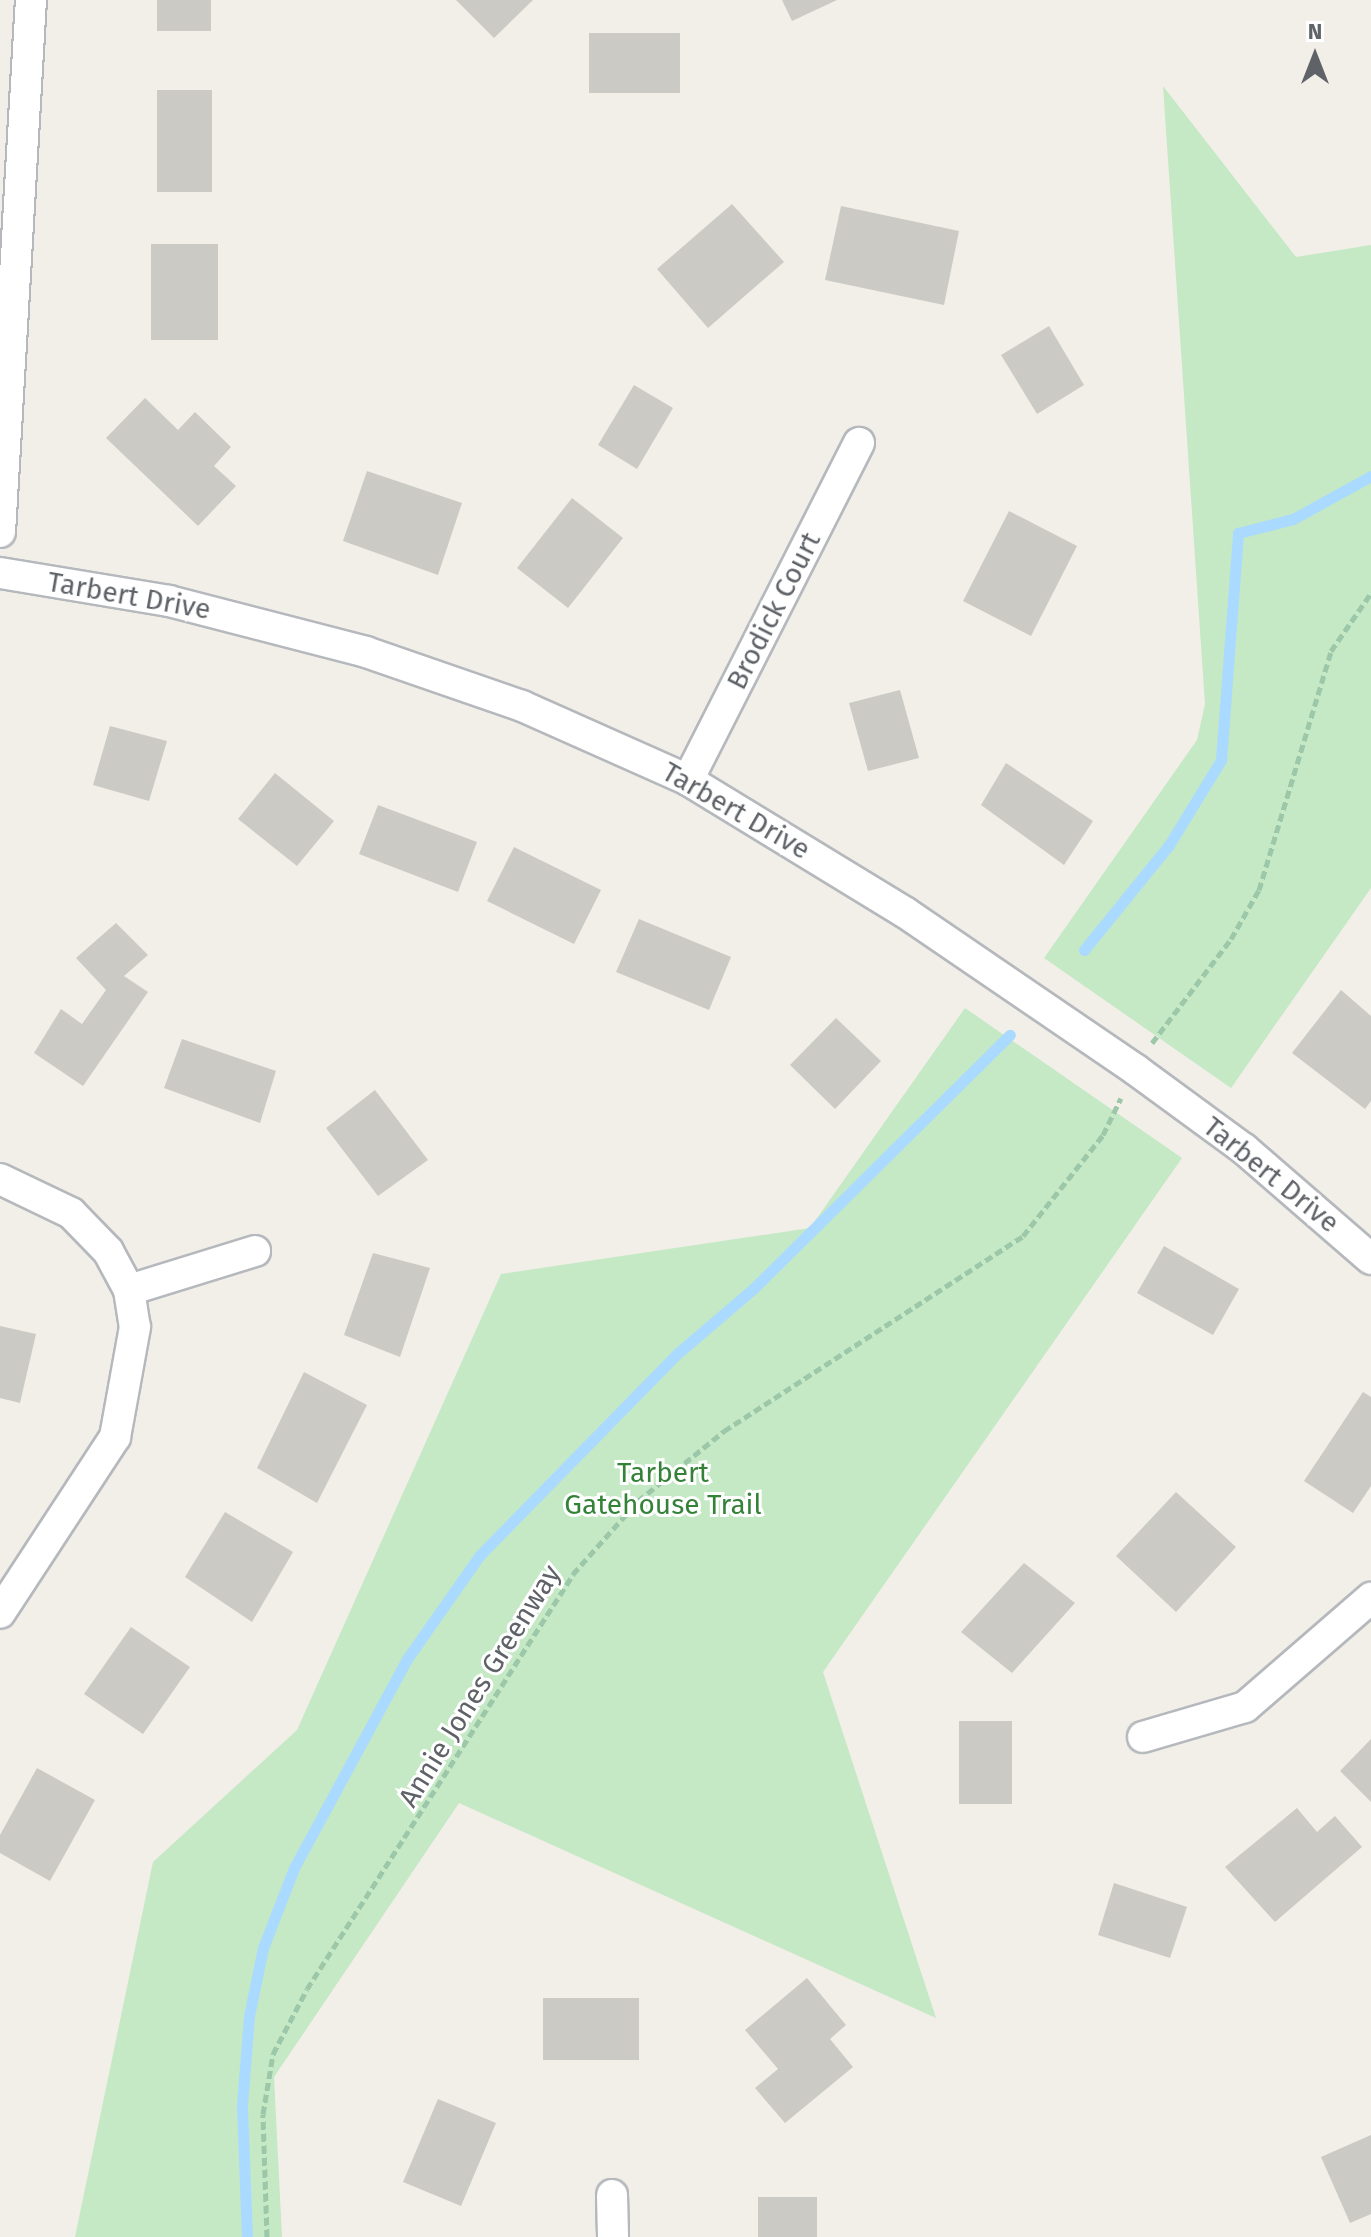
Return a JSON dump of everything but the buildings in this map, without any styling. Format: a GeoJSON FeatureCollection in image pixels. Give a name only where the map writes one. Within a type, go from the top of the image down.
{"type":"FeatureCollection","features":[{"type":"Feature","properties":{"kind":"street"},"geometry":{"type":"LineString","coordinates":[[0,532],[31,0]]}},
{"type":"Feature","properties":{"kind":"street","name":"Brodick Court"},"geometry":{"type":"LineString","coordinates":[[688,780],[859,443]]}},
{"type":"Feature","properties":{"kind":"street","name":"Tarbert Drive"},"geometry":{"type":"LineString","coordinates":[[0,573],[169,601],[366,652],[522,706],[688,780],[906,913],[1136,1070],[1244,1149],[1371,1259]]}},
{"type":"Feature","properties":{"kind":"street"},"geometry":{"type":"LineString","coordinates":[[0,1179],[71,1213],[108,1251],[129,1290],[132,1364],[115,1437],[0,1613]]}},
{"type":"Feature","properties":{"kind":"street"},"geometry":{"type":"LineString","coordinates":[[129,1290],[255,1251]]}},
{"type":"Feature","properties":{"kind":"street"},"geometry":{"type":"LineString","coordinates":[[1143,1737],[1245,1707],[1371,1598]]}},
{"type":"Feature","properties":{"kind":"street"},"geometry":{"type":"LineString","coordinates":[[612,2195],[613,2237]]}},
{"type":"Feature","properties":{"kind":"path"},"geometry":{"type":"LineString","coordinates":[[1155,1038],[1231,939],[1259,890],[1331,651],[1371,593]]}},
{"type":"Feature","properties":{"kind":"path","name":"Annie Jones Greenway"},"geometry":{"type":"LineString","coordinates":[[267,2237],[263,2114],[273,2054],[307,1989],[573,1574],[638,1501],[724,1431],[1023,1236],[1103,1135],[1125,1091]]}},
{"type":"Feature","properties":{"kind":"green space"},"geometry":{"type":"Polygon","coordinates":[[[1163,86],[1296,257],[1371,245],[1371,888],[1231,1088],[1044,958],[1197,740],[1205,704],[1163,86]]]}},
{"type":"Feature","properties":{"kind":"green space","name":"Tarbert Gatehouse Trail"},"geometry":{"type":"Polygon","coordinates":[[[965,1008],[1182,1158],[823,1672],[936,2018],[459,1803],[274,2077],[282,2237],[75,2237],[153,1862],[297,1730],[501,1274],[810,1228],[965,1008]]]}},
{"type":"Feature","properties":{"kind":"waterway"},"geometry":{"type":"LineString","coordinates":[[1084,950],[1169,845],[1221,760],[1238,533],[1293,519],[1371,476]]}},
{"type":"Feature","properties":{"kind":"waterway"},"geometry":{"type":"LineString","coordinates":[[247,2237],[242,2105],[249,2016],[263,1948],[294,1868],[407,1659],[479,1556],[678,1353],[754,1288],[1010,1035]]}}]}
